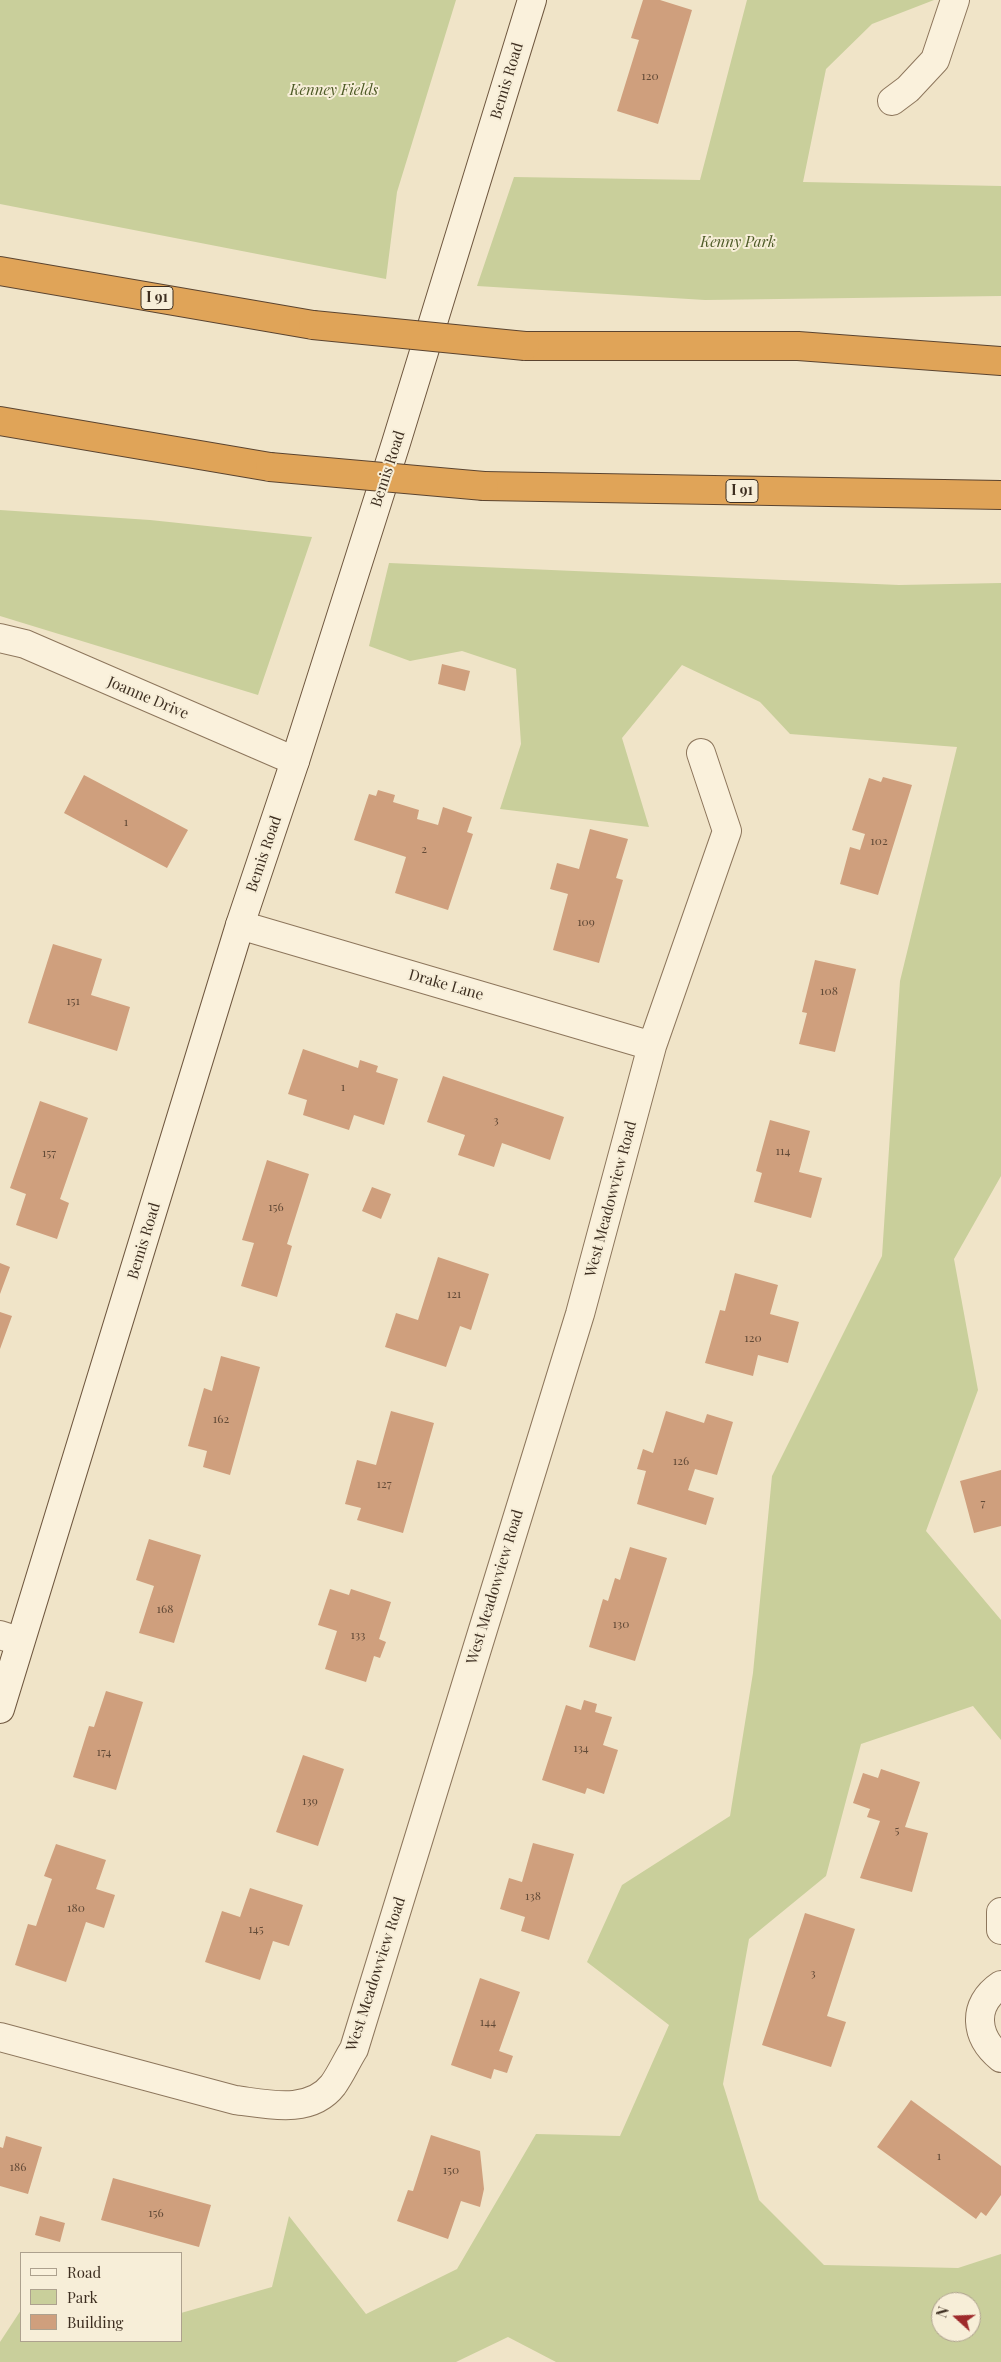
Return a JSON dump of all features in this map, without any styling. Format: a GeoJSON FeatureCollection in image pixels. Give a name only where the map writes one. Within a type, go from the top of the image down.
{"type":"FeatureCollection","features":[{"type":"Feature","properties":{"kind":"highway","name":"I 91"},"geometry":{"type":"LineString","coordinates":[[0,271],[313,325],[525,346],[798,346],[1001,361]]}},
{"type":"Feature","properties":{"kind":"highway","name":"I 91"},"geometry":{"type":"LineString","coordinates":[[0,421],[270,467],[484,486],[1001,495]]}},
{"type":"Feature","properties":{"kind":"street","name":"Bemis Road"},"geometry":{"type":"LineString","coordinates":[[0,1709],[10,1638],[88,1426],[240,925],[295,760],[422,359],[532,0]]}},
{"type":"Feature","properties":{"kind":"street"},"geometry":{"type":"LineString","coordinates":[[892,102],[908,89],[935,60],[955,0]]}},
{"type":"Feature","properties":{"kind":"street","name":"Joanne Drive"},"geometry":{"type":"LineString","coordinates":[[0,638],[25,644],[295,760]]}},
{"type":"Feature","properties":{"kind":"street","name":"West Meadowview Road"},"geometry":{"type":"LineString","coordinates":[[0,2036],[245,2101],[274,2105],[308,2104],[332,2086],[354,2048],[580,1314],[652,1046],[726,831],[700,753]]}},
{"type":"Feature","properties":{"kind":"street","name":"Drake Lane"},"geometry":{"type":"LineString","coordinates":[[240,925],[652,1046]]}},
{"type":"Feature","properties":{"kind":"street"},"geometry":{"type":"LineString","coordinates":[[1001,1912],[1001,1930]]}},
{"type":"Feature","properties":{"kind":"street"},"geometry":{"type":"LineString","coordinates":[[1001,1985],[986,2000],[981,2012],[980,2025],[983,2038],[990,2049],[1001,2058]]}},
{"type":"Feature","properties":{"kind":"green space","name":"Kenney Fields"},"geometry":{"type":"Polygon","coordinates":[[[0,0],[456,0],[397,192],[386,279],[0,204],[0,0]]]}},
{"type":"Feature","properties":{"kind":"green space","name":"Kenny Park"},"geometry":{"type":"Polygon","coordinates":[[[747,0],[934,0],[872,24],[826,69],[803,182],[1001,186],[1001,296],[705,300],[477,286],[514,177],[700,180],[747,0]]]}},
{"type":"Feature","properties":{"kind":"green space"},"geometry":{"type":"Polygon","coordinates":[[[0,510],[150,520],[312,537],[258,695],[0,616],[0,510]]]}},
{"type":"Feature","properties":{"kind":"green space"},"geometry":{"type":"Polygon","coordinates":[[[389,563],[899,585],[1001,583],[1001,1176],[954,1259],[978,1390],[926,1531],[1001,1620],[1001,1740],[973,1706],[861,1744],[826,1876],[749,1939],[723,2084],[759,2200],[824,2265],[958,2268],[1001,2254],[1001,2362],[556,2362],[508,2337],[456,2362],[0,2362],[0,2342],[20,2312],[20,2342],[182,2342],[182,2313],[272,2287],[289,2216],[366,2314],[457,2269],[536,2134],[620,2136],[669,2025],[587,1962],[622,1885],[730,1816],[753,1673],[772,1476],[882,1256],[900,981],[957,747],[790,734],[760,702],[682,665],[622,738],[649,827],[500,809],[521,744],[516,669],[462,651],[410,661],[369,646],[389,563]]]}},
{"type":"Feature","properties":{"kind":"building"},"geometry":{"type":"Polygon","coordinates":[[[643,0],[660,0],[692,10],[658,124],[617,111],[639,40],[631,38],[643,0]]]}},
{"type":"Feature","properties":{"kind":"building"},"geometry":{"type":"Polygon","coordinates":[[[442,664],[470,671],[465,691],[438,684],[442,664]]]}},
{"type":"Feature","properties":{"kind":"building"},"geometry":{"type":"Polygon","coordinates":[[[84,775],[188,830],[167,868],[64,813],[84,775]]]}},
{"type":"Feature","properties":{"kind":"building"},"geometry":{"type":"Polygon","coordinates":[[[883,777],[912,785],[878,895],[840,884],[850,847],[860,850],[865,834],[852,830],[869,778],[881,782],[883,777]]]}},
{"type":"Feature","properties":{"kind":"building"},"geometry":{"type":"Polygon","coordinates":[[[378,790],[395,795],[393,802],[419,810],[417,819],[438,825],[443,807],[472,817],[467,832],[473,834],[448,910],[395,893],[406,857],[354,840],[369,794],[376,796],[378,790]]]}},
{"type":"Feature","properties":{"kind":"building"},"geometry":{"type":"Polygon","coordinates":[[[590,829],[628,839],[616,878],[623,880],[599,963],[553,950],[568,894],[550,889],[557,863],[579,869],[590,829]]]}},
{"type":"Feature","properties":{"kind":"building"},"geometry":{"type":"Polygon","coordinates":[[[53,944],[102,959],[91,995],[130,1007],[117,1051],[28,1023],[53,944]]]}},
{"type":"Feature","properties":{"kind":"building"},"geometry":{"type":"Polygon","coordinates":[[[815,960],[856,969],[835,1052],[799,1044],[807,1013],[802,1012],[815,960]]]}},
{"type":"Feature","properties":{"kind":"building"},"geometry":{"type":"Polygon","coordinates":[[[303,1049],[358,1068],[360,1060],[378,1066],[376,1072],[398,1079],[384,1125],[354,1115],[349,1130],[303,1115],[307,1100],[288,1094],[303,1049]]]}},
{"type":"Feature","properties":{"kind":"building"},"geometry":{"type":"Polygon","coordinates":[[[443,1076],[564,1117],[550,1160],[502,1143],[494,1167],[458,1155],[465,1135],[427,1122],[443,1076]]]}},
{"type":"Feature","properties":{"kind":"building"},"geometry":{"type":"Polygon","coordinates":[[[40,1101],[88,1118],[60,1199],[69,1203],[57,1239],[16,1225],[26,1194],[10,1188],[40,1101]]]}},
{"type":"Feature","properties":{"kind":"building"},"geometry":{"type":"Polygon","coordinates":[[[770,1120],[810,1131],[799,1172],[822,1178],[811,1218],[754,1202],[762,1173],[756,1171],[770,1120]]]}},
{"type":"Feature","properties":{"kind":"building"},"geometry":{"type":"Polygon","coordinates":[[[267,1160],[309,1174],[287,1244],[292,1246],[277,1297],[241,1286],[254,1243],[242,1240],[267,1160]]]}},
{"type":"Feature","properties":{"kind":"building"},"geometry":{"type":"Polygon","coordinates":[[[372,1187],[391,1194],[381,1219],[362,1211],[372,1187]]]}},
{"type":"Feature","properties":{"kind":"building"},"geometry":{"type":"Polygon","coordinates":[[[438,1257],[489,1274],[471,1330],[460,1326],[446,1367],[385,1347],[396,1313],[418,1320],[438,1257]]]}},
{"type":"Feature","properties":{"kind":"building"},"geometry":{"type":"Polygon","coordinates":[[[0,1263],[10,1267],[0,1294],[0,1263]]]}},
{"type":"Feature","properties":{"kind":"building"},"geometry":{"type":"Polygon","coordinates":[[[735,1273],[778,1285],[770,1314],[799,1322],[788,1363],[758,1355],[753,1376],[705,1363],[720,1310],[725,1311],[735,1273]]]}},
{"type":"Feature","properties":{"kind":"building"},"geometry":{"type":"Polygon","coordinates":[[[0,1312],[12,1316],[0,1349],[0,1312]]]}},
{"type":"Feature","properties":{"kind":"building"},"geometry":{"type":"Polygon","coordinates":[[[221,1356],[260,1367],[230,1475],[203,1467],[207,1451],[188,1446],[204,1388],[212,1391],[221,1356]]]}},
{"type":"Feature","properties":{"kind":"building"},"geometry":{"type":"Polygon","coordinates":[[[391,1411],[434,1423],[403,1533],[357,1520],[361,1508],[345,1504],[357,1460],[376,1465],[391,1411]]]}},
{"type":"Feature","properties":{"kind":"building"},"geometry":{"type":"Polygon","coordinates":[[[666,1411],[704,1423],[707,1414],[733,1422],[717,1475],[695,1469],[688,1490],[714,1498],[706,1525],[637,1504],[646,1471],[637,1469],[643,1449],[653,1453],[666,1411]]]}},
{"type":"Feature","properties":{"kind":"building"},"geometry":{"type":"Polygon","coordinates":[[[1001,1470],[1001,1526],[974,1533],[960,1481],[1001,1470]]]}},
{"type":"Feature","properties":{"kind":"building"},"geometry":{"type":"Polygon","coordinates":[[[149,1539],[201,1555],[174,1643],[139,1633],[154,1586],[136,1580],[149,1539]]]}},
{"type":"Feature","properties":{"kind":"building"},"geometry":{"type":"Polygon","coordinates":[[[630,1547],[667,1558],[635,1661],[589,1647],[603,1599],[608,1601],[615,1578],[620,1580],[630,1547]]]}},
{"type":"Feature","properties":{"kind":"building"},"geometry":{"type":"Polygon","coordinates":[[[330,1589],[349,1595],[351,1589],[391,1602],[379,1639],[386,1642],[380,1658],[374,1656],[366,1682],[325,1669],[337,1631],[318,1625],[330,1589]]]}},
{"type":"Feature","properties":{"kind":"building"},"geometry":{"type":"Polygon","coordinates":[[[106,1691],[143,1702],[116,1790],[73,1777],[89,1726],[94,1727],[106,1691]]]}},
{"type":"Feature","properties":{"kind":"building"},"geometry":{"type":"Polygon","coordinates":[[[584,1700],[597,1704],[595,1712],[612,1717],[603,1745],[618,1750],[604,1794],[587,1788],[585,1794],[542,1780],[566,1705],[581,1710],[584,1700]]]}},
{"type":"Feature","properties":{"kind":"building"},"geometry":{"type":"Polygon","coordinates":[[[303,1755],[344,1769],[318,1846],[276,1832],[303,1755]]]}},
{"type":"Feature","properties":{"kind":"building"},"geometry":{"type":"Polygon","coordinates":[[[881,1769],[920,1782],[905,1827],[928,1833],[912,1892],[860,1878],[880,1821],[867,1817],[870,1809],[853,1803],[863,1773],[878,1778],[881,1769]]]}},
{"type":"Feature","properties":{"kind":"building"},"geometry":{"type":"Polygon","coordinates":[[[533,1843],[574,1854],[549,1940],[521,1931],[525,1917],[500,1909],[509,1878],[522,1882],[533,1843]]]}},
{"type":"Feature","properties":{"kind":"building"},"geometry":{"type":"Polygon","coordinates":[[[56,1844],[106,1860],[96,1889],[115,1895],[104,1928],[86,1922],[66,1982],[15,1965],[28,1924],[36,1926],[52,1879],[44,1876],[56,1844]]]}},
{"type":"Feature","properties":{"kind":"building"},"geometry":{"type":"Polygon","coordinates":[[[250,1888],[303,1905],[289,1946],[273,1941],[260,1980],[205,1962],[222,1911],[240,1917],[250,1888]]]}},
{"type":"Feature","properties":{"kind":"building"},"geometry":{"type":"Polygon","coordinates":[[[805,1913],[855,1929],[827,2016],[846,2022],[831,2067],[762,2045],[805,1913]]]}},
{"type":"Feature","properties":{"kind":"building"},"geometry":{"type":"Polygon","coordinates":[[[480,1978],[520,1992],[499,2051],[513,2056],[507,2073],[494,2069],[491,2079],[451,2065],[480,1978]]]}},
{"type":"Feature","properties":{"kind":"building"},"geometry":{"type":"Polygon","coordinates":[[[911,2100],[1001,2166],[1001,2195],[986,2216],[981,2212],[976,2219],[877,2147],[911,2100]]]}},
{"type":"Feature","properties":{"kind":"building"},"geometry":{"type":"Polygon","coordinates":[[[431,2135],[480,2151],[484,2189],[480,2207],[461,2201],[448,2239],[397,2221],[408,2190],[413,2191],[431,2135]]]}},
{"type":"Feature","properties":{"kind":"building"},"geometry":{"type":"Polygon","coordinates":[[[6,2136],[42,2147],[28,2194],[0,2186],[0,2147],[3,2148],[6,2136]]]}},
{"type":"Feature","properties":{"kind":"building"},"geometry":{"type":"Polygon","coordinates":[[[113,2178],[211,2205],[199,2247],[101,2220],[113,2178]]]}},
{"type":"Feature","properties":{"kind":"building"},"geometry":{"type":"Polygon","coordinates":[[[40,2216],[65,2223],[60,2242],[35,2235],[40,2216]]]}}]}
